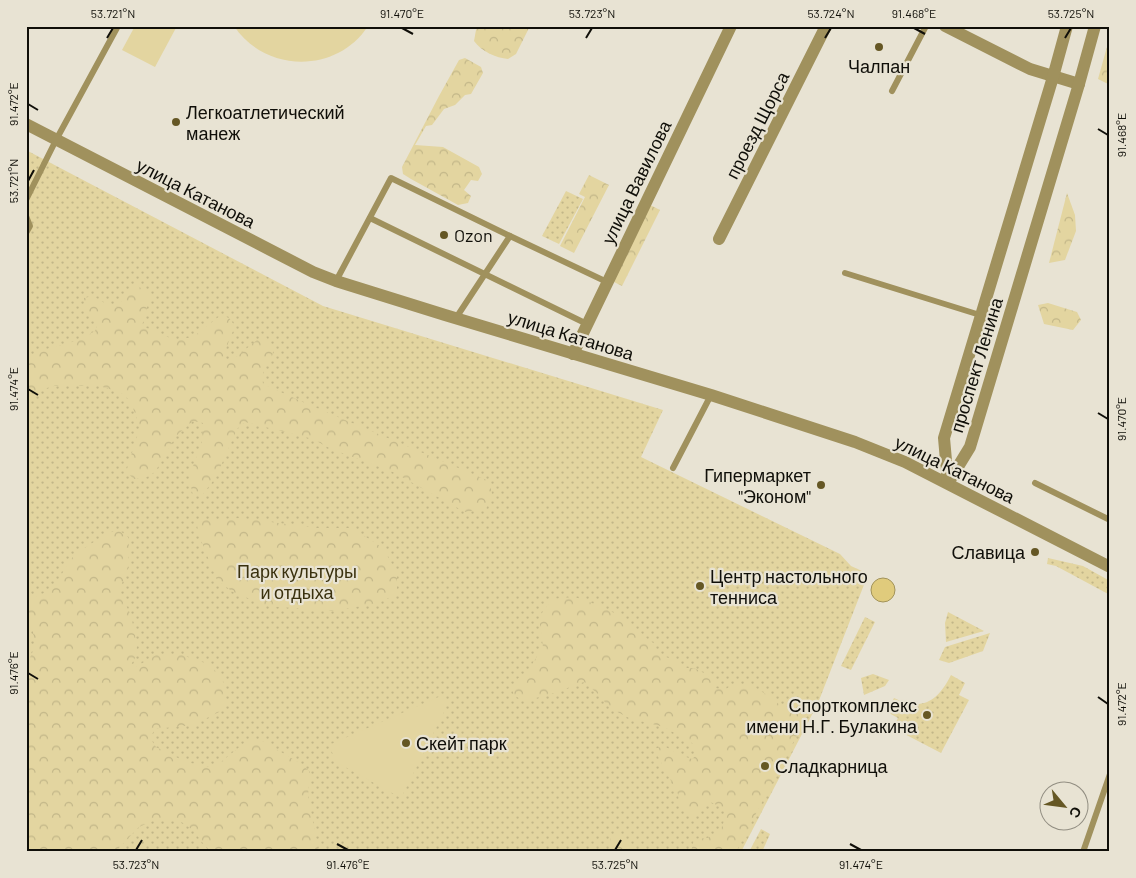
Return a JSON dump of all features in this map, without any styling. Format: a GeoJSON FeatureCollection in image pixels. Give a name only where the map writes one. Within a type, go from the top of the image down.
{"type":"FeatureCollection","features":[{"type":"Feature","properties":{"kind":"street","name":"улица Вавилова"},"geometry":{"type":"LineString","coordinates":[[573,354],[731,26]]}},
{"type":"Feature","properties":{"kind":"street","name":"проезд Щорса"},"geometry":{"type":"LineString","coordinates":[[718,239],[826,26]]}},
{"type":"Feature","properties":{"kind":"street"},"geometry":{"type":"LineString","coordinates":[[946,26],[1030,70],[1079,84]]}},
{"type":"Feature","properties":{"kind":"street","name":"проспект Ленина"},"geometry":{"type":"LineString","coordinates":[[948,483],[944,438],[1067,26]]}},
{"type":"Feature","properties":{"kind":"street","name":"проспект Ленина"},"geometry":{"type":"LineString","coordinates":[[948,483],[970,447],[1095,26]]}},
{"type":"Feature","properties":{"kind":"street","name":"улица Катанова"},"geometry":{"type":"LineString","coordinates":[[26,124],[313,272],[336,281],[711,395],[855,442],[906,462],[1110,567]]}},
{"type":"Feature","properties":{"kind":"lane"},"geometry":{"type":"LineString","coordinates":[[26,200],[56,140],[118,26]]}},
{"type":"Feature","properties":{"kind":"lane"},"geometry":{"type":"LineString","coordinates":[[892,91],[926,26]]}},
{"type":"Feature","properties":{"kind":"lane"},"geometry":{"type":"LineString","coordinates":[[336,281],[391,178],[607,282]]}},
{"type":"Feature","properties":{"kind":"lane"},"geometry":{"type":"LineString","coordinates":[[26,216],[30,226],[26,233]]}},
{"type":"Feature","properties":{"kind":"lane"},"geometry":{"type":"LineString","coordinates":[[370,218],[588,324]]}},
{"type":"Feature","properties":{"kind":"lane"},"geometry":{"type":"LineString","coordinates":[[456,318],[510,236]]}},
{"type":"Feature","properties":{"kind":"lane"},"geometry":{"type":"LineString","coordinates":[[845,273],[980,315]]}},
{"type":"Feature","properties":{"kind":"lane"},"geometry":{"type":"LineString","coordinates":[[673,468],[711,395]]}},
{"type":"Feature","properties":{"kind":"lane"},"geometry":{"type":"LineString","coordinates":[[1035,483],[1110,520]]}},
{"type":"Feature","properties":{"kind":"lane"},"geometry":{"type":"LineString","coordinates":[[1083,852],[1110,774]]}},
{"type":"Feature","properties":{"kind":"green space"},"geometry":{"type":"Polygon","coordinates":[[[135,26],[177,26],[155,67],[122,50],[135,26]]]}},
{"type":"Feature","properties":{"kind":"green space"},"geometry":{"type":"Polygon","coordinates":[[[234,26],[368,26],[355,42],[338,53],[320,59],[301,62],[282,59],[264,53],[247,41],[234,26]]]}},
{"type":"Feature","properties":{"kind":"green space"},"geometry":{"type":"Polygon","coordinates":[[[478,26],[530,26],[516,54],[508,59],[489,53],[477,45],[474,41],[478,26]]]}},
{"type":"Feature","properties":{"kind":"green space"},"geometry":{"type":"Polygon","coordinates":[[[1110,36],[1110,85],[1098,79],[1110,36]]]}},
{"type":"Feature","properties":{"kind":"green space"},"geometry":{"type":"Polygon","coordinates":[[[465,58],[481,67],[483,73],[471,94],[465,95],[455,105],[444,109],[432,125],[426,126],[415,145],[443,147],[479,167],[482,174],[478,181],[471,180],[464,190],[471,196],[468,203],[458,205],[403,174],[402,167],[459,60],[465,58]]]}},
{"type":"Feature","properties":{"kind":"green space","name":"Парк культуры и отдыха"},"geometry":{"type":"Polygon","coordinates":[[[26,150],[323,306],[663,410],[641,457],[840,554],[851,566],[862,571],[867,577],[818,703],[741,852],[26,852],[26,150]]]}},
{"type":"Feature","properties":{"kind":"green space"},"geometry":{"type":"Polygon","coordinates":[[[589,175],[609,185],[574,253],[560,246],[585,197],[579,194],[589,175]]]}},
{"type":"Feature","properties":{"kind":"green space"},"geometry":{"type":"Polygon","coordinates":[[[566,191],[583,199],[559,244],[542,236],[566,191]]]}},
{"type":"Feature","properties":{"kind":"green space"},"geometry":{"type":"Polygon","coordinates":[[[1067,193],[1075,215],[1076,231],[1065,260],[1049,263],[1067,193]]]}},
{"type":"Feature","properties":{"kind":"green space"},"geometry":{"type":"Polygon","coordinates":[[[650,205],[660,210],[622,286],[612,281],[650,205]]]}},
{"type":"Feature","properties":{"kind":"green space"},"geometry":{"type":"Polygon","coordinates":[[[136,284],[150,296],[142,326],[175,340],[193,337],[221,315],[229,318],[235,326],[223,356],[230,362],[257,340],[266,337],[271,344],[273,354],[264,370],[263,384],[489,481],[492,494],[486,509],[465,512],[391,471],[331,449],[313,439],[245,422],[237,429],[216,477],[203,494],[193,496],[189,477],[202,442],[203,423],[193,421],[176,436],[155,472],[145,478],[134,479],[126,472],[140,427],[128,399],[120,392],[99,386],[54,386],[26,393],[26,357],[79,340],[95,331],[98,323],[84,308],[84,298],[93,296],[108,305],[117,307],[136,284]]]}},
{"type":"Feature","properties":{"kind":"green space"},"geometry":{"type":"Polygon","coordinates":[[[1048,303],[1077,312],[1081,320],[1073,330],[1044,324],[1038,305],[1048,303]]]}},
{"type":"Feature","properties":{"kind":"green space"},"geometry":{"type":"Polygon","coordinates":[[[241,518],[316,528],[352,528],[383,548],[397,573],[397,594],[378,603],[333,611],[267,606],[233,592],[217,580],[198,533],[197,523],[205,520],[241,518]]]}},
{"type":"Feature","properties":{"kind":"green space"},"geometry":{"type":"Polygon","coordinates":[[[119,530],[128,537],[129,548],[128,568],[121,586],[121,596],[131,615],[137,646],[136,656],[127,672],[156,655],[179,654],[211,665],[224,683],[225,704],[219,712],[193,725],[155,729],[150,738],[156,747],[186,762],[210,767],[221,762],[248,740],[259,739],[303,765],[310,772],[308,796],[318,848],[313,852],[213,852],[205,846],[193,830],[177,819],[157,819],[139,827],[115,852],[26,852],[26,667],[35,646],[32,625],[26,621],[26,601],[53,589],[70,560],[78,552],[108,533],[119,530]]]}},
{"type":"Feature","properties":{"kind":"green space"},"geometry":{"type":"Polygon","coordinates":[[[1048,558],[1083,566],[1110,581],[1110,595],[1056,566],[1047,564],[1048,558]]]}},
{"type":"Feature","properties":{"kind":"green space"},"geometry":{"type":"Polygon","coordinates":[[[574,597],[600,606],[625,619],[655,644],[656,653],[687,668],[694,668],[706,674],[714,681],[716,688],[725,690],[730,686],[751,685],[781,706],[795,707],[807,716],[736,852],[691,852],[694,839],[707,838],[720,832],[728,810],[708,801],[693,816],[680,809],[678,794],[654,749],[664,746],[692,759],[698,754],[692,743],[664,727],[629,718],[610,708],[584,682],[532,699],[520,699],[514,695],[512,689],[516,680],[527,672],[543,647],[539,617],[552,599],[574,597]]]}},
{"type":"Feature","properties":{"kind":"green space"},"geometry":{"type":"Polygon","coordinates":[[[948,612],[984,631],[946,642],[945,623],[948,612]]]}},
{"type":"Feature","properties":{"kind":"green space"},"geometry":{"type":"Polygon","coordinates":[[[865,617],[875,622],[851,670],[841,666],[865,617]]]}},
{"type":"Feature","properties":{"kind":"green space"},"geometry":{"type":"Polygon","coordinates":[[[990,633],[983,651],[949,663],[939,660],[945,647],[990,633]]]}},
{"type":"Feature","properties":{"kind":"green space"},"geometry":{"type":"Polygon","coordinates":[[[873,674],[889,680],[885,686],[864,695],[861,678],[873,674]]]}},
{"type":"Feature","properties":{"kind":"green space","name":"Спорткомплекс имени Н.Г. Булакина"},"geometry":{"type":"Polygon","coordinates":[[[951,675],[965,683],[959,695],[969,700],[941,753],[893,728],[898,718],[887,712],[894,698],[913,704],[928,702],[941,692],[951,675]]]}},
{"type":"Feature","properties":{"kind":"green space"},"geometry":{"type":"Polygon","coordinates":[[[443,695],[446,708],[401,798],[336,762],[329,745],[443,695]]]}},
{"type":"Feature","properties":{"kind":"green space"},"geometry":{"type":"Polygon","coordinates":[[[761,829],[770,834],[762,852],[749,852],[761,829]]]}},
{"type":"Feature","properties":{"kind":"green space"},"geometry":{"type":"Polygon","coordinates":[[[611,835],[621,835],[633,852],[609,852],[611,835]]]}},
{"type":"Feature","properties":{"kind":"shaded area"},"geometry":{"type":"Polygon","coordinates":[[[883,578],[888,579],[894,585],[894,595],[888,601],[883,602],[878,601],[872,595],[871,590],[872,585],[878,579],[883,578]]]}},
{"type":"Feature","properties":{"kind":"place","name":"Чалпан"},"geometry":{"type":"Point","coordinates":[879,47]}},
{"type":"Feature","properties":{"kind":"place","name":"Легкоатлетический манеж"},"geometry":{"type":"Point","coordinates":[176,122]}},
{"type":"Feature","properties":{"kind":"place","name":"Ozon"},"geometry":{"type":"Point","coordinates":[444,235]}},
{"type":"Feature","properties":{"kind":"place","name":"Гипермаркет \"Эконом\""},"geometry":{"type":"Point","coordinates":[821,485]}},
{"type":"Feature","properties":{"kind":"place","name":"Славица"},"geometry":{"type":"Point","coordinates":[1035,552]}},
{"type":"Feature","properties":{"kind":"place","name":"Центр настольного тенниса"},"geometry":{"type":"Point","coordinates":[700,586]}},
{"type":"Feature","properties":{"kind":"place","name":"Спорткомплекс имени Н.Г. Булакина"},"geometry":{"type":"Point","coordinates":[927,715]}},
{"type":"Feature","properties":{"kind":"place","name":"Скейт парк"},"geometry":{"type":"Point","coordinates":[406,743]}},
{"type":"Feature","properties":{"kind":"place","name":"Сладкарница"},"geometry":{"type":"Point","coordinates":[765,766]}}]}
